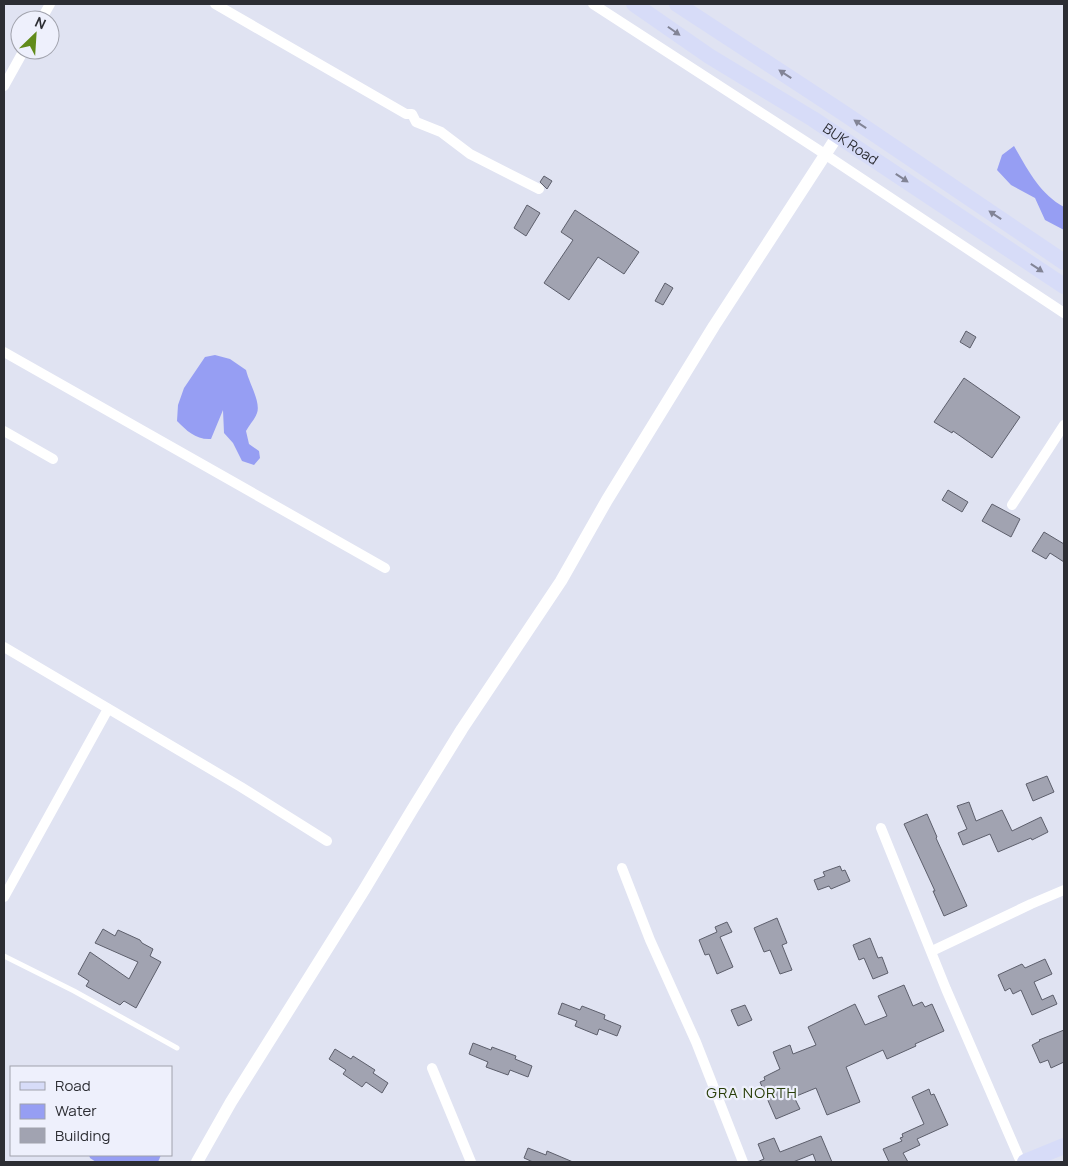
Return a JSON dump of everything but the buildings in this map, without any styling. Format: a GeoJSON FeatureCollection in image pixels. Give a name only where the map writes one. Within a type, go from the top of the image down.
{"type":"FeatureCollection","features":[{"type":"Feature","properties":{"kind":"main road","name":"BUK Road"},"geometry":{"type":"LineString","coordinates":[[634,4],[709,56],[813,119],[1064,286]]}},
{"type":"Feature","properties":{"kind":"main road","name":"BUK Road"},"geometry":{"type":"LineString","coordinates":[[677,4],[826,101],[1064,262]]}},
{"type":"Feature","properties":{"kind":"main road"},"geometry":{"type":"LineString","coordinates":[[1025,1162],[1064,1146]]}},
{"type":"Feature","properties":{"kind":"street"},"geometry":{"type":"LineString","coordinates":[[215,4],[406,114],[412,114],[416,122],[440,132],[470,154],[539,189]]}},
{"type":"Feature","properties":{"kind":"street"},"geometry":{"type":"LineString","coordinates":[[593,4],[1064,313]]}},
{"type":"Feature","properties":{"kind":"street"},"geometry":{"type":"LineString","coordinates":[[4,86],[18,60]]}},
{"type":"Feature","properties":{"kind":"street"},"geometry":{"type":"LineString","coordinates":[[197,1162],[231,1102],[412,810],[468,721],[561,581],[607,500],[821,152],[835,134]]}},
{"type":"Feature","properties":{"kind":"street"},"geometry":{"type":"LineString","coordinates":[[4,352],[385,568]]}},
{"type":"Feature","properties":{"kind":"street"},"geometry":{"type":"LineString","coordinates":[[1012,505],[1064,426]]}},
{"type":"Feature","properties":{"kind":"street"},"geometry":{"type":"LineString","coordinates":[[4,431],[53,459]]}},
{"type":"Feature","properties":{"kind":"street"},"geometry":{"type":"LineString","coordinates":[[4,648],[241,787],[326,841]]}},
{"type":"Feature","properties":{"kind":"street"},"geometry":{"type":"LineString","coordinates":[[4,897],[108,708]]}},
{"type":"Feature","properties":{"kind":"street"},"geometry":{"type":"LineString","coordinates":[[880,828],[1021,1162]]}},
{"type":"Feature","properties":{"kind":"street"},"geometry":{"type":"LineString","coordinates":[[622,868],[650,940],[696,1042],[743,1162]]}},
{"type":"Feature","properties":{"kind":"street"},"geometry":{"type":"LineString","coordinates":[[932,951],[1064,890]]}},
{"type":"Feature","properties":{"kind":"street"},"geometry":{"type":"LineString","coordinates":[[432,1068],[471,1162]]}},
{"type":"Feature","properties":{"kind":"lane"},"geometry":{"type":"LineString","coordinates":[[4,956],[81,995],[177,1048]]}},
{"type":"Feature","properties":{"kind":"water"},"geometry":{"type":"Polygon","coordinates":[[[1014,146],[1041,188],[1064,207],[1064,230],[1045,220],[1035,198],[1011,185],[997,170],[1002,155],[1014,146]]]}},
{"type":"Feature","properties":{"kind":"water"},"geometry":{"type":"Polygon","coordinates":[[[215,355],[230,359],[246,370],[254,392],[258,409],[246,431],[249,444],[259,451],[260,458],[254,465],[242,461],[233,443],[224,433],[223,410],[211,439],[196,436],[177,421],[178,405],[184,388],[205,357],[215,355]]]}},
{"type":"Feature","properties":{"kind":"water"},"geometry":{"type":"Polygon","coordinates":[[[89,1156],[161,1156],[158,1162],[96,1162],[89,1156]]]}},
{"type":"Feature","properties":{"kind":"district","name":"GRA NORTH"},"geometry":{"type":"Point","coordinates":[752,1093]}}]}
